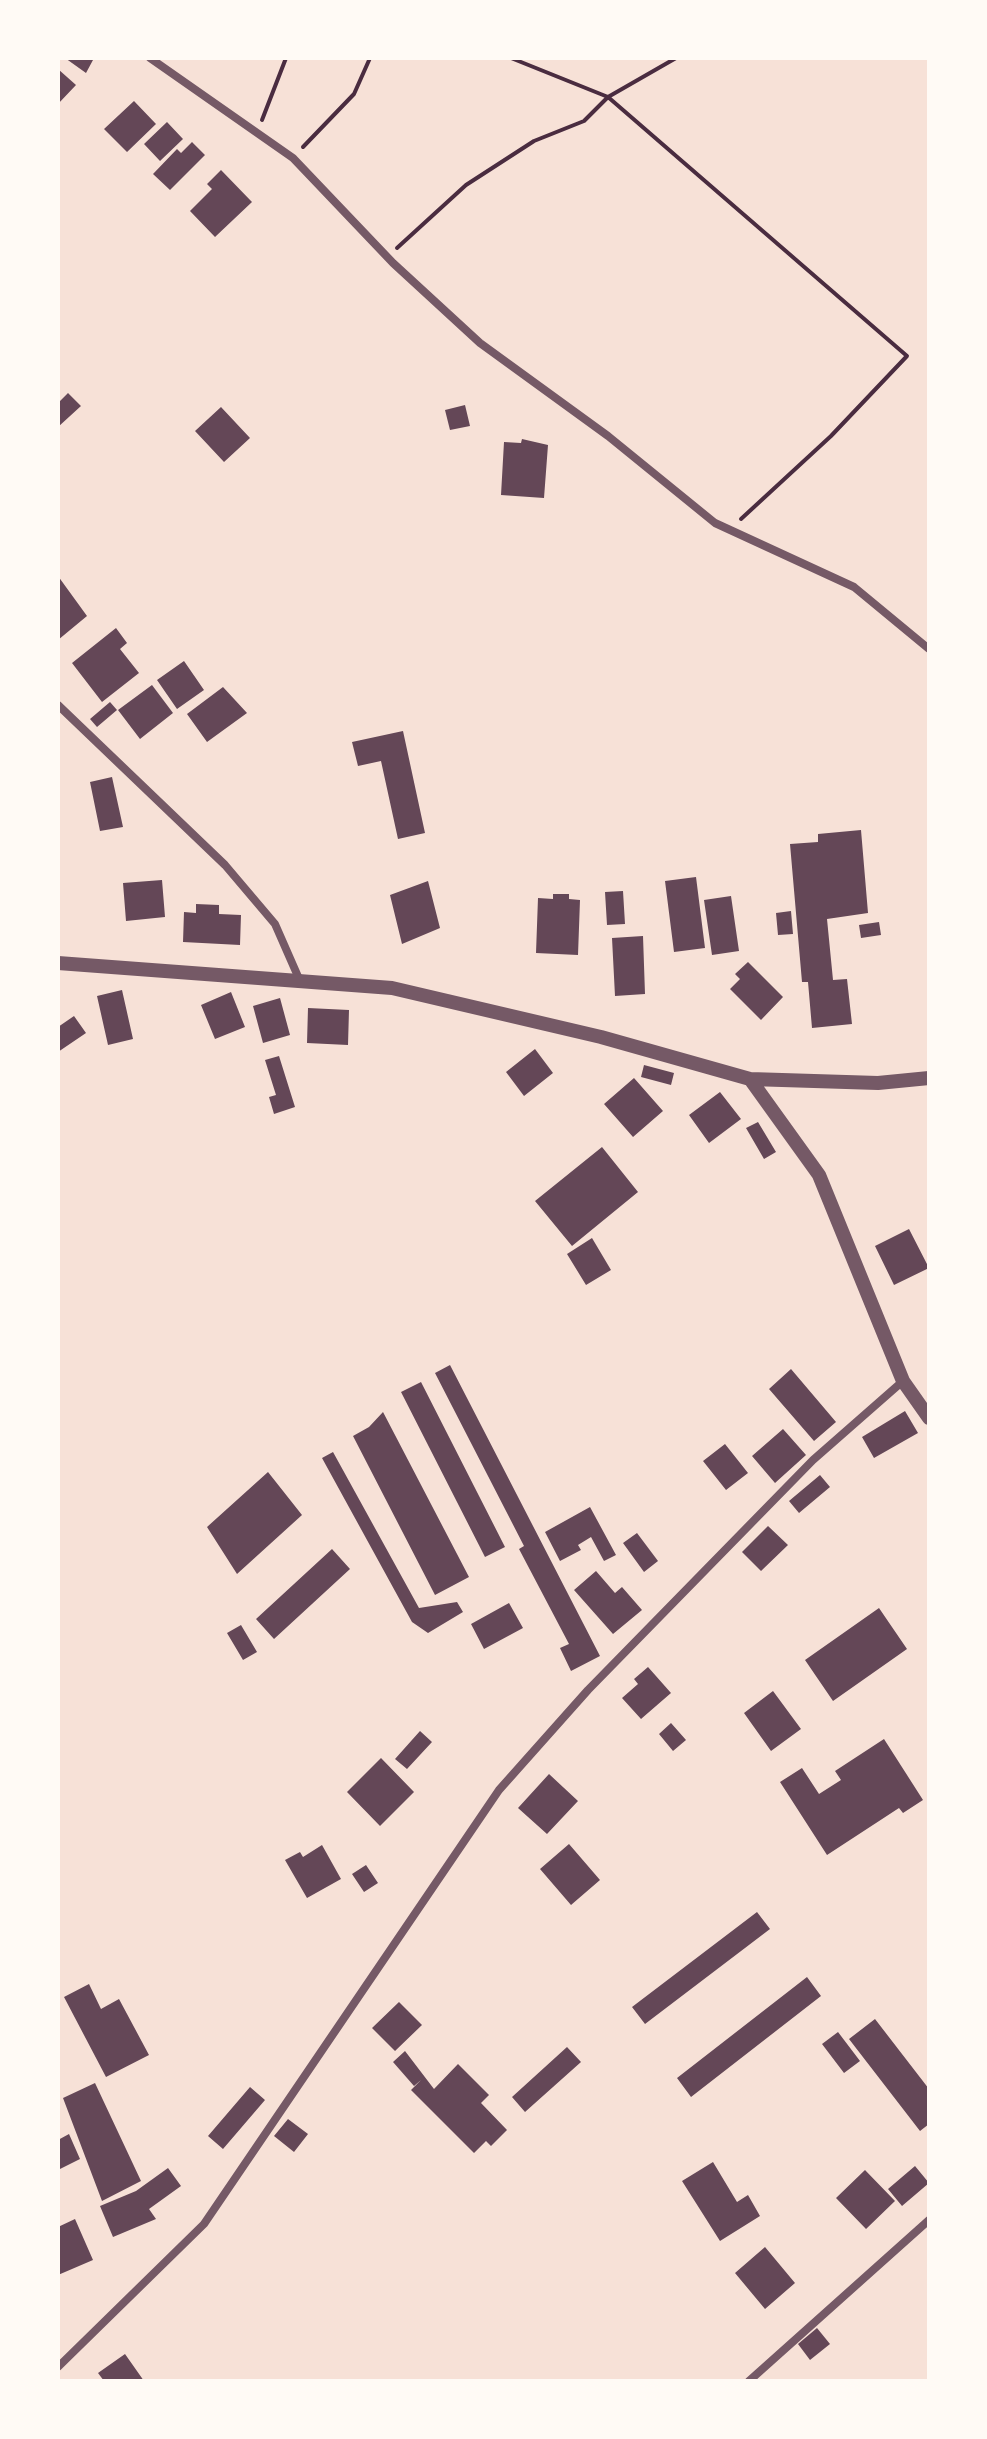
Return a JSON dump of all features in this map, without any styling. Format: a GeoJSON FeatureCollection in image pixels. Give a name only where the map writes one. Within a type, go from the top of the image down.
{"type":"FeatureCollection","features":[{"type":"Feature","properties":{"kind":"street"},"geometry":{"type":"LineString","coordinates":[[150,58],[293,158],[386,257],[480,343],[608,436],[715,523],[854,587],[929,649]]}},
{"type":"Feature","properties":{"kind":"street"},"geometry":{"type":"LineString","coordinates":[[58,705],[225,865],[275,924],[300,981]]}},
{"type":"Feature","properties":{"kind":"street"},"geometry":{"type":"LineString","coordinates":[[58,963],[392,988],[601,1037],[750,1079],[878,1083],[929,1078]]}},
{"type":"Feature","properties":{"kind":"street"},"geometry":{"type":"LineString","coordinates":[[750,1079],[819,1175],[903,1381],[929,1418]]}},
{"type":"Feature","properties":{"kind":"street"},"geometry":{"type":"LineString","coordinates":[[58,2367],[204,2224],[499,1790],[588,1690],[813,1460],[903,1381]]}},
{"type":"Feature","properties":{"kind":"street"},"geometry":{"type":"LineString","coordinates":[[749,2381],[929,2220]]}},
{"type":"Feature","properties":{"kind":"path"},"geometry":{"type":"LineString","coordinates":[[257,133],[286,58]]}},
{"type":"Feature","properties":{"kind":"path"},"geometry":{"type":"LineString","coordinates":[[293,158],[354,94],[370,58]]}},
{"type":"Feature","properties":{"kind":"path"},"geometry":{"type":"LineString","coordinates":[[511,58],[608,97],[907,356],[831,436],[729,529]]}},
{"type":"Feature","properties":{"kind":"path"},"geometry":{"type":"LineString","coordinates":[[386,257],[466,185],[534,141],[584,121],[608,97],[676,58]]}},
{"type":"Feature","properties":{"kind":"building"},"geometry":{"type":"Polygon","coordinates":[[[65,58],[89,58],[93,60],[86,73],[65,58]]]}},
{"type":"Feature","properties":{"kind":"building"},"geometry":{"type":"Polygon","coordinates":[[[58,69],[76,85],[58,104],[58,69]]]}},
{"type":"Feature","properties":{"kind":"building"},"geometry":{"type":"Polygon","coordinates":[[[134,101],[156,124],[127,152],[104,129],[134,101]]]}},
{"type":"Feature","properties":{"kind":"building"},"geometry":{"type":"Polygon","coordinates":[[[167,122],[183,139],[160,161],[144,144],[167,122]]]}},
{"type":"Feature","properties":{"kind":"building"},"geometry":{"type":"Polygon","coordinates":[[[192,142],[205,155],[170,190],[153,174],[177,149],[181,153],[192,142]]]}},
{"type":"Feature","properties":{"kind":"building"},"geometry":{"type":"Polygon","coordinates":[[[221,170],[252,202],[215,237],[190,211],[212,189],[207,184],[221,170]]]}},
{"type":"Feature","properties":{"kind":"building"},"geometry":{"type":"Polygon","coordinates":[[[68,393],[81,406],[58,427],[58,403],[68,393]]]}},
{"type":"Feature","properties":{"kind":"building"},"geometry":{"type":"Polygon","coordinates":[[[465,405],[470,426],[450,430],[445,410],[465,405]]]}},
{"type":"Feature","properties":{"kind":"building"},"geometry":{"type":"Polygon","coordinates":[[[221,407],[250,438],[224,462],[195,431],[221,407]]]}},
{"type":"Feature","properties":{"kind":"building"},"geometry":{"type":"Polygon","coordinates":[[[522,439],[548,445],[544,498],[501,495],[504,442],[521,443],[522,439]]]}},
{"type":"Feature","properties":{"kind":"building"},"geometry":{"type":"Polygon","coordinates":[[[58,576],[87,616],[58,640],[58,576]]]}},
{"type":"Feature","properties":{"kind":"building"},"geometry":{"type":"Polygon","coordinates":[[[116,628],[127,643],[120,649],[139,673],[102,702],[72,663],[116,628]]]}},
{"type":"Feature","properties":{"kind":"building"},"geometry":{"type":"Polygon","coordinates":[[[184,661],[204,690],[177,709],[157,680],[184,661]]]}},
{"type":"Feature","properties":{"kind":"building"},"geometry":{"type":"Polygon","coordinates":[[[152,685],[173,713],[140,739],[118,710],[152,685]]]}},
{"type":"Feature","properties":{"kind":"building"},"geometry":{"type":"Polygon","coordinates":[[[223,687],[247,713],[207,742],[187,714],[223,687]]]}},
{"type":"Feature","properties":{"kind":"building"},"geometry":{"type":"Polygon","coordinates":[[[110,702],[117,710],[97,727],[90,719],[110,702]]]}},
{"type":"Feature","properties":{"kind":"building"},"geometry":{"type":"Polygon","coordinates":[[[403,731],[425,833],[398,839],[381,761],[358,766],[352,742],[403,731]]]}},
{"type":"Feature","properties":{"kind":"building"},"geometry":{"type":"Polygon","coordinates":[[[112,777],[123,827],[100,831],[90,782],[112,777]]]}},
{"type":"Feature","properties":{"kind":"building"},"geometry":{"type":"Polygon","coordinates":[[[861,830],[868,913],[827,919],[833,980],[847,979],[852,1024],[812,1028],[808,982],[802,982],[790,844],[818,842],[818,834],[861,830]]]}},
{"type":"Feature","properties":{"kind":"building"},"geometry":{"type":"Polygon","coordinates":[[[696,877],[705,948],[674,952],[665,881],[696,877]]]}},
{"type":"Feature","properties":{"kind":"building"},"geometry":{"type":"Polygon","coordinates":[[[162,880],[165,917],[126,921],[123,883],[162,880]]]}},
{"type":"Feature","properties":{"kind":"building"},"geometry":{"type":"Polygon","coordinates":[[[428,881],[440,928],[402,944],[390,895],[428,881]]]}},
{"type":"Feature","properties":{"kind":"building"},"geometry":{"type":"Polygon","coordinates":[[[623,891],[625,924],[607,925],[605,892],[623,891]]]}},
{"type":"Feature","properties":{"kind":"building"},"geometry":{"type":"Polygon","coordinates":[[[553,894],[569,894],[569,899],[580,900],[578,955],[536,953],[538,898],[553,899],[553,894]]]}},
{"type":"Feature","properties":{"kind":"building"},"geometry":{"type":"Polygon","coordinates":[[[731,896],[739,951],[712,955],[704,900],[731,896]]]}},
{"type":"Feature","properties":{"kind":"building"},"geometry":{"type":"Polygon","coordinates":[[[196,904],[219,905],[219,914],[241,915],[240,945],[183,942],[184,912],[196,913],[196,904]]]}},
{"type":"Feature","properties":{"kind":"building"},"geometry":{"type":"Polygon","coordinates":[[[791,911],[793,934],[778,935],[776,913],[791,911]]]}},
{"type":"Feature","properties":{"kind":"building"},"geometry":{"type":"Polygon","coordinates":[[[879,922],[881,935],[861,938],[859,925],[879,922]]]}},
{"type":"Feature","properties":{"kind":"building"},"geometry":{"type":"Polygon","coordinates":[[[643,936],[645,994],[615,996],[612,938],[643,936]]]}},
{"type":"Feature","properties":{"kind":"building"},"geometry":{"type":"Polygon","coordinates":[[[748,962],[783,997],[761,1020],[730,989],[740,979],[735,974],[748,962]]]}},
{"type":"Feature","properties":{"kind":"building"},"geometry":{"type":"Polygon","coordinates":[[[122,990],[133,1039],[108,1045],[97,996],[122,990]]]}},
{"type":"Feature","properties":{"kind":"building"},"geometry":{"type":"Polygon","coordinates":[[[231,992],[245,1027],[215,1039],[201,1005],[231,992]]]}},
{"type":"Feature","properties":{"kind":"building"},"geometry":{"type":"Polygon","coordinates":[[[280,998],[290,1035],[263,1043],[253,1006],[280,998]]]}},
{"type":"Feature","properties":{"kind":"building"},"geometry":{"type":"Polygon","coordinates":[[[308,1008],[349,1010],[348,1045],[307,1043],[308,1008]]]}},
{"type":"Feature","properties":{"kind":"building"},"geometry":{"type":"Polygon","coordinates":[[[74,1016],[86,1033],[58,1052],[58,1027],[74,1016]]]}},
{"type":"Feature","properties":{"kind":"building"},"geometry":{"type":"Polygon","coordinates":[[[535,1049],[553,1073],[524,1096],[506,1072],[535,1049]]]}},
{"type":"Feature","properties":{"kind":"building"},"geometry":{"type":"Polygon","coordinates":[[[279,1056],[295,1107],[274,1114],[269,1097],[276,1095],[265,1060],[279,1056]]]}},
{"type":"Feature","properties":{"kind":"building"},"geometry":{"type":"Polygon","coordinates":[[[644,1065],[674,1073],[671,1085],[641,1077],[644,1065]]]}},
{"type":"Feature","properties":{"kind":"building"},"geometry":{"type":"Polygon","coordinates":[[[634,1078],[663,1111],[633,1137],[604,1104],[634,1078]]]}},
{"type":"Feature","properties":{"kind":"building"},"geometry":{"type":"Polygon","coordinates":[[[720,1092],[741,1119],[709,1143],[689,1115],[720,1092]]]}},
{"type":"Feature","properties":{"kind":"building"},"geometry":{"type":"Polygon","coordinates":[[[758,1122],[776,1152],[764,1159],[746,1128],[758,1122]]]}},
{"type":"Feature","properties":{"kind":"building"},"geometry":{"type":"Polygon","coordinates":[[[602,1147],[638,1192],[572,1246],[535,1201],[602,1147]]]}},
{"type":"Feature","properties":{"kind":"building"},"geometry":{"type":"Polygon","coordinates":[[[909,1229],[929,1268],[894,1285],[875,1246],[909,1229]]]}},
{"type":"Feature","properties":{"kind":"building"},"geometry":{"type":"Polygon","coordinates":[[[592,1238],[611,1270],[586,1285],[567,1254],[592,1238]]]}},
{"type":"Feature","properties":{"kind":"building"},"geometry":{"type":"Polygon","coordinates":[[[450,1365],[600,1656],[571,1671],[560,1648],[569,1644],[519,1549],[524,1546],[435,1373],[450,1365]]]}},
{"type":"Feature","properties":{"kind":"building"},"geometry":{"type":"Polygon","coordinates":[[[791,1369],[836,1422],[814,1441],[769,1389],[791,1369]]]}},
{"type":"Feature","properties":{"kind":"building"},"geometry":{"type":"Polygon","coordinates":[[[421,1382],[505,1547],[485,1557],[401,1392],[421,1382]]]}},
{"type":"Feature","properties":{"kind":"building"},"geometry":{"type":"Polygon","coordinates":[[[905,1411],[918,1433],[874,1458],[862,1437],[905,1411]]]}},
{"type":"Feature","properties":{"kind":"building"},"geometry":{"type":"Polygon","coordinates":[[[383,1412],[469,1577],[435,1595],[353,1436],[369,1427],[383,1412]]]}},
{"type":"Feature","properties":{"kind":"building"},"geometry":{"type":"Polygon","coordinates":[[[783,1429],[806,1455],[775,1483],[752,1456],[783,1429]]]}},
{"type":"Feature","properties":{"kind":"building"},"geometry":{"type":"Polygon","coordinates":[[[725,1444],[748,1473],[726,1490],[703,1461],[725,1444]]]}},
{"type":"Feature","properties":{"kind":"building"},"geometry":{"type":"Polygon","coordinates":[[[333,1452],[419,1608],[457,1602],[463,1612],[428,1633],[412,1622],[322,1458],[333,1452]]]}},
{"type":"Feature","properties":{"kind":"building"},"geometry":{"type":"Polygon","coordinates":[[[268,1472],[302,1515],[237,1574],[207,1527],[268,1472]]]}},
{"type":"Feature","properties":{"kind":"building"},"geometry":{"type":"Polygon","coordinates":[[[820,1475],[830,1487],[799,1513],[789,1501],[820,1475]]]}},
{"type":"Feature","properties":{"kind":"building"},"geometry":{"type":"Polygon","coordinates":[[[590,1507],[616,1555],[604,1561],[591,1537],[578,1545],[581,1550],[560,1561],[545,1532],[590,1507]]]}},
{"type":"Feature","properties":{"kind":"building"},"geometry":{"type":"Polygon","coordinates":[[[768,1526],[788,1545],[761,1571],[742,1552],[768,1526]]]}},
{"type":"Feature","properties":{"kind":"building"},"geometry":{"type":"Polygon","coordinates":[[[637,1533],[658,1561],[644,1572],[623,1543],[637,1533]]]}},
{"type":"Feature","properties":{"kind":"building"},"geometry":{"type":"Polygon","coordinates":[[[332,1549],[350,1569],[274,1639],[256,1619],[332,1549]]]}},
{"type":"Feature","properties":{"kind":"building"},"geometry":{"type":"Polygon","coordinates":[[[596,1571],[615,1593],[622,1587],[642,1610],[613,1634],[574,1590],[596,1571]]]}},
{"type":"Feature","properties":{"kind":"building"},"geometry":{"type":"Polygon","coordinates":[[[509,1603],[523,1628],[484,1649],[471,1624],[509,1603]]]}},
{"type":"Feature","properties":{"kind":"building"},"geometry":{"type":"Polygon","coordinates":[[[879,1608],[907,1649],[833,1701],[805,1660],[879,1608]]]}},
{"type":"Feature","properties":{"kind":"building"},"geometry":{"type":"Polygon","coordinates":[[[241,1625],[257,1652],[243,1660],[227,1633],[241,1625]]]}},
{"type":"Feature","properties":{"kind":"building"},"geometry":{"type":"Polygon","coordinates":[[[648,1667],[671,1693],[641,1719],[622,1698],[638,1684],[634,1679],[648,1667]]]}},
{"type":"Feature","properties":{"kind":"building"},"geometry":{"type":"Polygon","coordinates":[[[773,1691],[801,1729],[771,1751],[744,1713],[773,1691]]]}},
{"type":"Feature","properties":{"kind":"building"},"geometry":{"type":"Polygon","coordinates":[[[671,1723],[686,1740],[673,1751],[659,1734],[671,1723]]]}},
{"type":"Feature","properties":{"kind":"building"},"geometry":{"type":"Polygon","coordinates":[[[420,1731],[432,1742],[407,1769],[395,1759],[420,1731]]]}},
{"type":"Feature","properties":{"kind":"building"},"geometry":{"type":"Polygon","coordinates":[[[884,1739],[923,1800],[903,1813],[899,1808],[827,1855],[780,1782],[802,1768],[819,1794],[841,1780],[835,1771],[884,1739]]]}},
{"type":"Feature","properties":{"kind":"building"},"geometry":{"type":"Polygon","coordinates":[[[381,1758],[414,1792],[380,1826],[347,1792],[381,1758]]]}},
{"type":"Feature","properties":{"kind":"building"},"geometry":{"type":"Polygon","coordinates":[[[549,1774],[578,1801],[547,1834],[518,1808],[549,1774]]]}},
{"type":"Feature","properties":{"kind":"building"},"geometry":{"type":"Polygon","coordinates":[[[569,1844],[600,1880],[571,1905],[540,1869],[569,1844]]]}},
{"type":"Feature","properties":{"kind":"building"},"geometry":{"type":"Polygon","coordinates":[[[322,1845],[341,1879],[307,1898],[285,1860],[300,1852],[303,1857],[322,1845]]]}},
{"type":"Feature","properties":{"kind":"building"},"geometry":{"type":"Polygon","coordinates":[[[366,1865],[378,1883],[364,1892],[352,1874],[366,1865]]]}},
{"type":"Feature","properties":{"kind":"building"},"geometry":{"type":"Polygon","coordinates":[[[757,1912],[770,1929],[645,2024],[632,2007],[757,1912]]]}},
{"type":"Feature","properties":{"kind":"building"},"geometry":{"type":"Polygon","coordinates":[[[807,1977],[821,1996],[691,2097],[677,2078],[807,1977]]]}},
{"type":"Feature","properties":{"kind":"building"},"geometry":{"type":"Polygon","coordinates":[[[89,1984],[101,2009],[119,1999],[149,2055],[106,2077],[64,1997],[89,1984]]]}},
{"type":"Feature","properties":{"kind":"building"},"geometry":{"type":"Polygon","coordinates":[[[399,2002],[422,2025],[395,2051],[372,2028],[399,2002]]]}},
{"type":"Feature","properties":{"kind":"building"},"geometry":{"type":"Polygon","coordinates":[[[875,2019],[929,2089],[929,2124],[920,2131],[849,2039],[875,2019]]]}},
{"type":"Feature","properties":{"kind":"building"},"geometry":{"type":"Polygon","coordinates":[[[838,2032],[860,2061],[844,2073],[822,2044],[838,2032]]]}},
{"type":"Feature","properties":{"kind":"building"},"geometry":{"type":"Polygon","coordinates":[[[567,2047],[581,2062],[525,2112],[512,2097],[567,2047]]]}},
{"type":"Feature","properties":{"kind":"building"},"geometry":{"type":"Polygon","coordinates":[[[405,2051],[434,2089],[458,2064],[489,2095],[481,2103],[507,2130],[491,2146],[486,2141],[474,2153],[411,2090],[421,2080],[414,2086],[393,2062],[405,2051]]]}},
{"type":"Feature","properties":{"kind":"building"},"geometry":{"type":"Polygon","coordinates":[[[95,2083],[141,2181],[102,2201],[63,2098],[95,2083]]]}},
{"type":"Feature","properties":{"kind":"building"},"geometry":{"type":"Polygon","coordinates":[[[250,2087],[265,2100],[223,2149],[208,2136],[250,2087]]]}},
{"type":"Feature","properties":{"kind":"building"},"geometry":{"type":"Polygon","coordinates":[[[288,2119],[308,2134],[294,2152],[274,2136],[288,2119]]]}},
{"type":"Feature","properties":{"kind":"building"},"geometry":{"type":"Polygon","coordinates":[[[69,2134],[80,2159],[58,2170],[58,2140],[69,2134]]]}},
{"type":"Feature","properties":{"kind":"building"},"geometry":{"type":"Polygon","coordinates":[[[713,2162],[737,2202],[748,2195],[760,2216],[720,2241],[682,2181],[713,2162]]]}},
{"type":"Feature","properties":{"kind":"building"},"geometry":{"type":"Polygon","coordinates":[[[915,2166],[929,2183],[902,2206],[888,2189],[915,2166]]]}},
{"type":"Feature","properties":{"kind":"building"},"geometry":{"type":"Polygon","coordinates":[[[168,2168],[181,2186],[149,2209],[156,2219],[113,2237],[100,2206],[136,2191],[168,2168]]]}},
{"type":"Feature","properties":{"kind":"building"},"geometry":{"type":"Polygon","coordinates":[[[865,2170],[895,2201],[866,2229],[836,2198],[865,2170]]]}},
{"type":"Feature","properties":{"kind":"building"},"geometry":{"type":"Polygon","coordinates":[[[75,2219],[93,2260],[58,2275],[58,2227],[75,2219]]]}},
{"type":"Feature","properties":{"kind":"building"},"geometry":{"type":"Polygon","coordinates":[[[765,2247],[795,2283],[765,2309],[735,2273],[765,2247]]]}},
{"type":"Feature","properties":{"kind":"building"},"geometry":{"type":"Polygon","coordinates":[[[817,2328],[830,2344],[810,2360],[798,2344],[817,2328]]]}},
{"type":"Feature","properties":{"kind":"building"},"geometry":{"type":"Polygon","coordinates":[[[125,2354],[144,2381],[104,2381],[98,2373],[125,2354]]]}}]}
